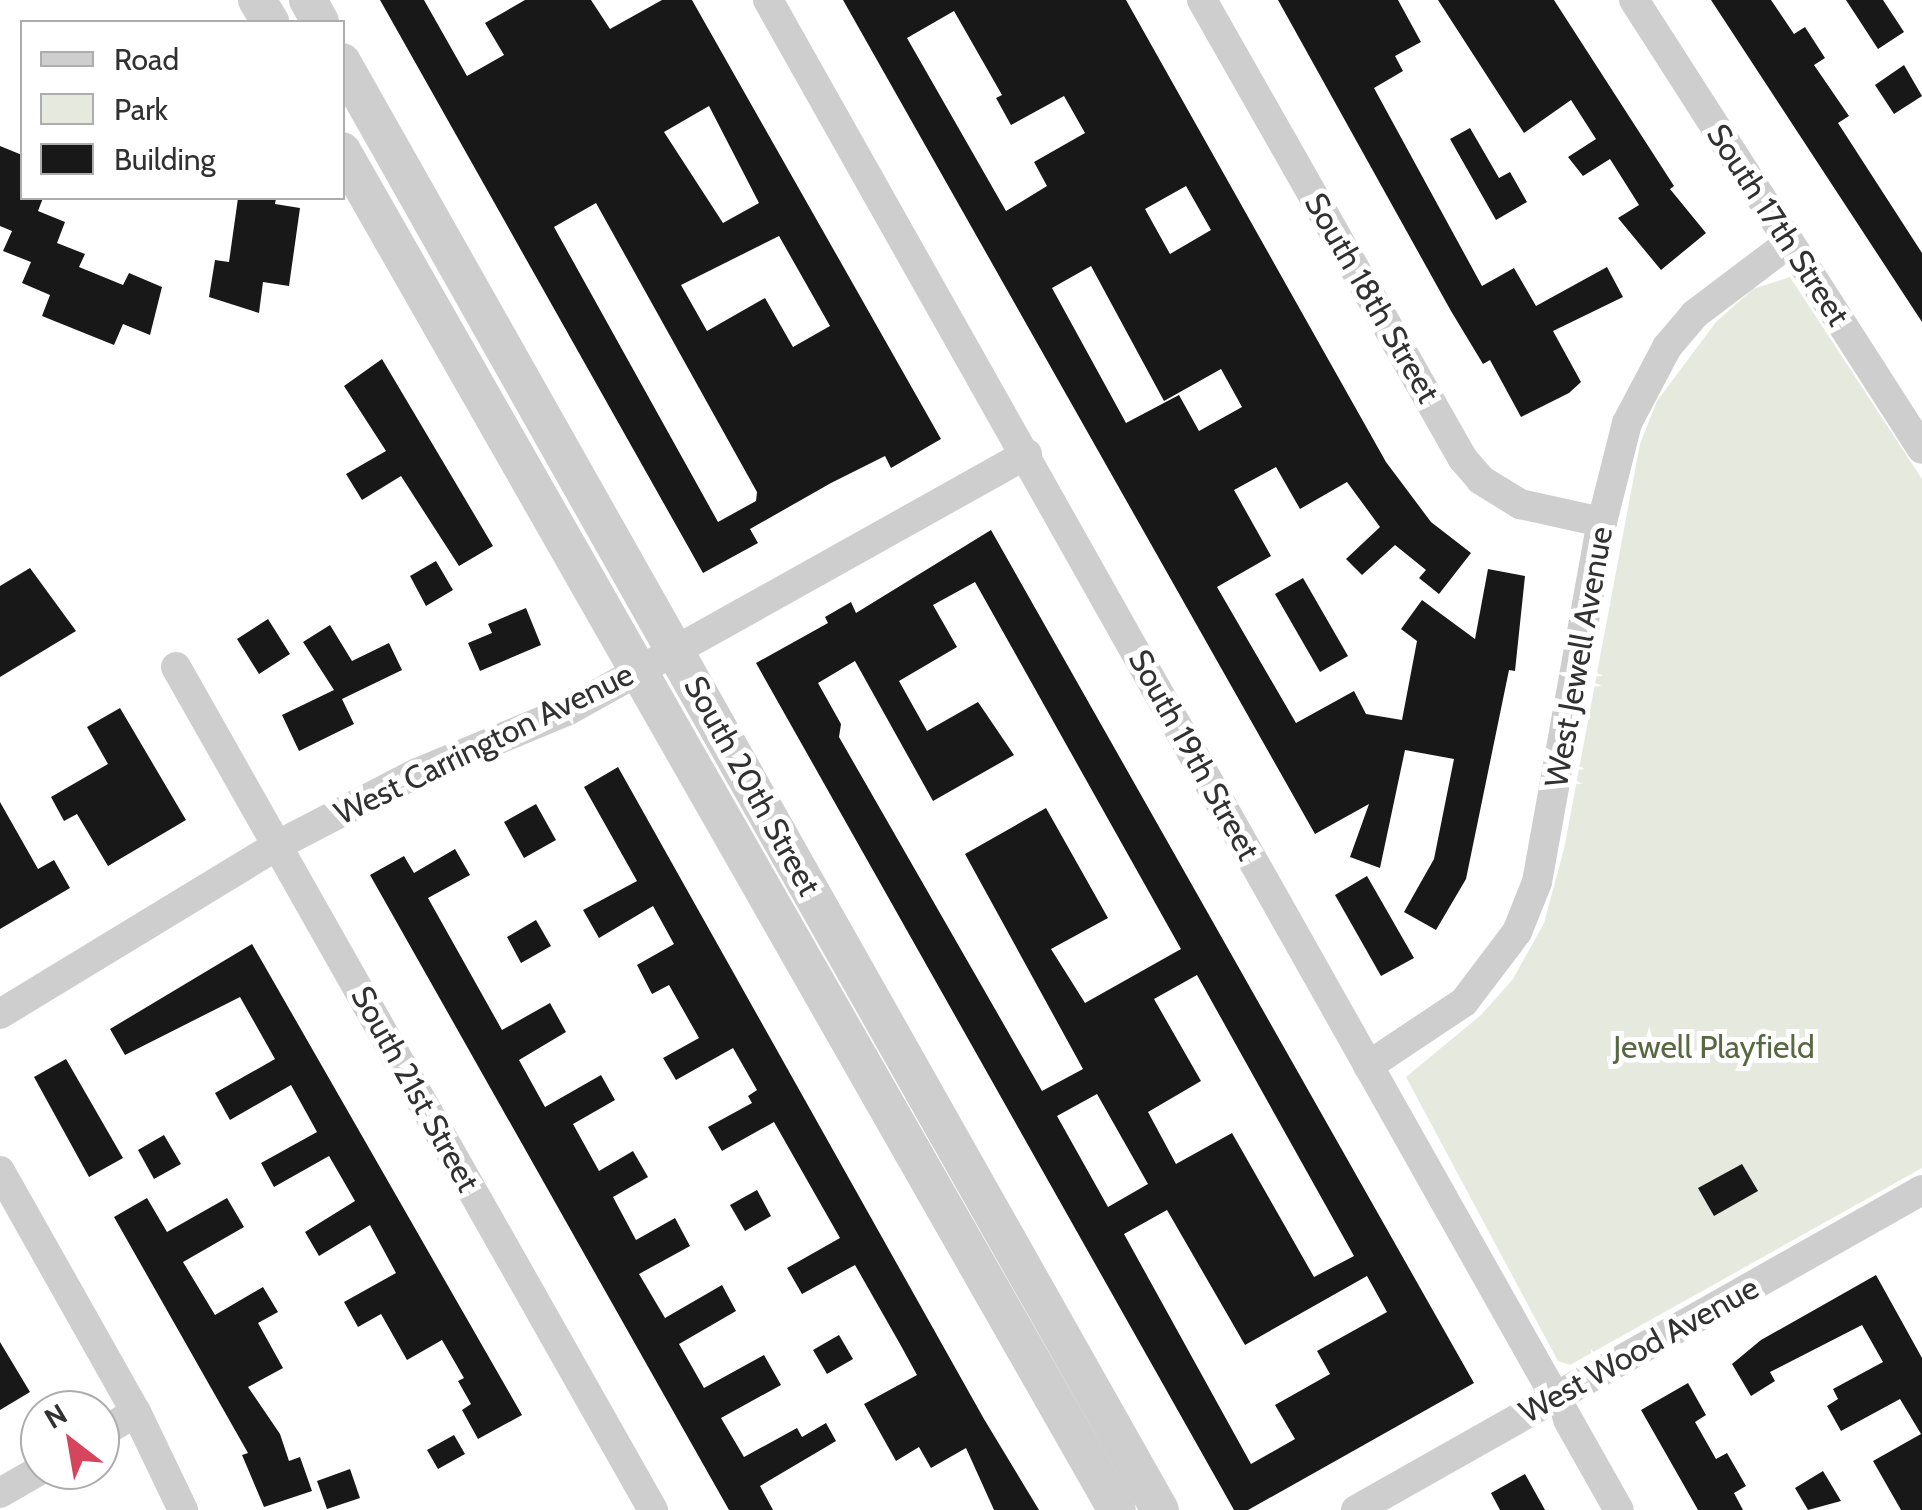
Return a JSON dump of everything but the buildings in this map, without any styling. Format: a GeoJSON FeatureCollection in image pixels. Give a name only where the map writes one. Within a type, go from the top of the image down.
{"type":"FeatureCollection","features":[{"type":"Feature","properties":{"kind":"street","name":"South 19th Street"},"geometry":{"type":"LineString","coordinates":[[768,0],[1619,1510]]}},
{"type":"Feature","properties":{"kind":"street","name":"South 18th Street"},"geometry":{"type":"LineString","coordinates":[[1202,0],[1463,459],[1481,480],[1520,504],[1602,522]]}},
{"type":"Feature","properties":{"kind":"street","name":"South 17th Street"},"geometry":{"type":"LineString","coordinates":[[1634,0],[1922,449]]}},
{"type":"Feature","properties":{"kind":"street","name":"South 20th Street"},"geometry":{"type":"LineString","coordinates":[[345,67],[1160,1510]]}},
{"type":"Feature","properties":{"kind":"street","name":"South 20th Street"},"geometry":{"type":"LineString","coordinates":[[345,156],[1118,1510]]}},
{"type":"Feature","properties":{"kind":"street","name":"West Jewell Avenue"},"geometry":{"type":"LineString","coordinates":[[1368,1066],[1464,1002],[1517,932],[1548,831],[1602,522],[1627,423],[1667,347],[1726,287],[1789,242]]}},
{"type":"Feature","properties":{"kind":"street","name":"West Carrington Avenue"},"geometry":{"type":"LineString","coordinates":[[0,1014],[278,846],[418,773],[567,711],[1027,454]]}},
{"type":"Feature","properties":{"kind":"street","name":"South 21st Street"},"geometry":{"type":"LineString","coordinates":[[176,668],[653,1510]]}},
{"type":"Feature","properties":{"kind":"street"},"geometry":{"type":"LineString","coordinates":[[0,1171],[136,1412],[183,1510]]}},
{"type":"Feature","properties":{"kind":"street","name":"West Wood Avenue"},"geometry":{"type":"LineString","coordinates":[[1356,1510],[1554,1396],[1917,1203]]}},
{"type":"Feature","properties":{"kind":"street"},"geometry":{"type":"LineString","coordinates":[[120,1422],[136,1412]]}},
{"type":"Feature","properties":{"kind":"green space","name":"Jewell Playfield"},"geometry":{"type":"Polygon","coordinates":[[[1790,277],[1922,479],[1922,1168],[1570,1365],[1558,1361],[1406,1077],[1481,1015],[1513,979],[1544,923],[1564,849],[1640,444],[1657,401],[1716,322],[1753,289],[1790,277]]]}}]}
